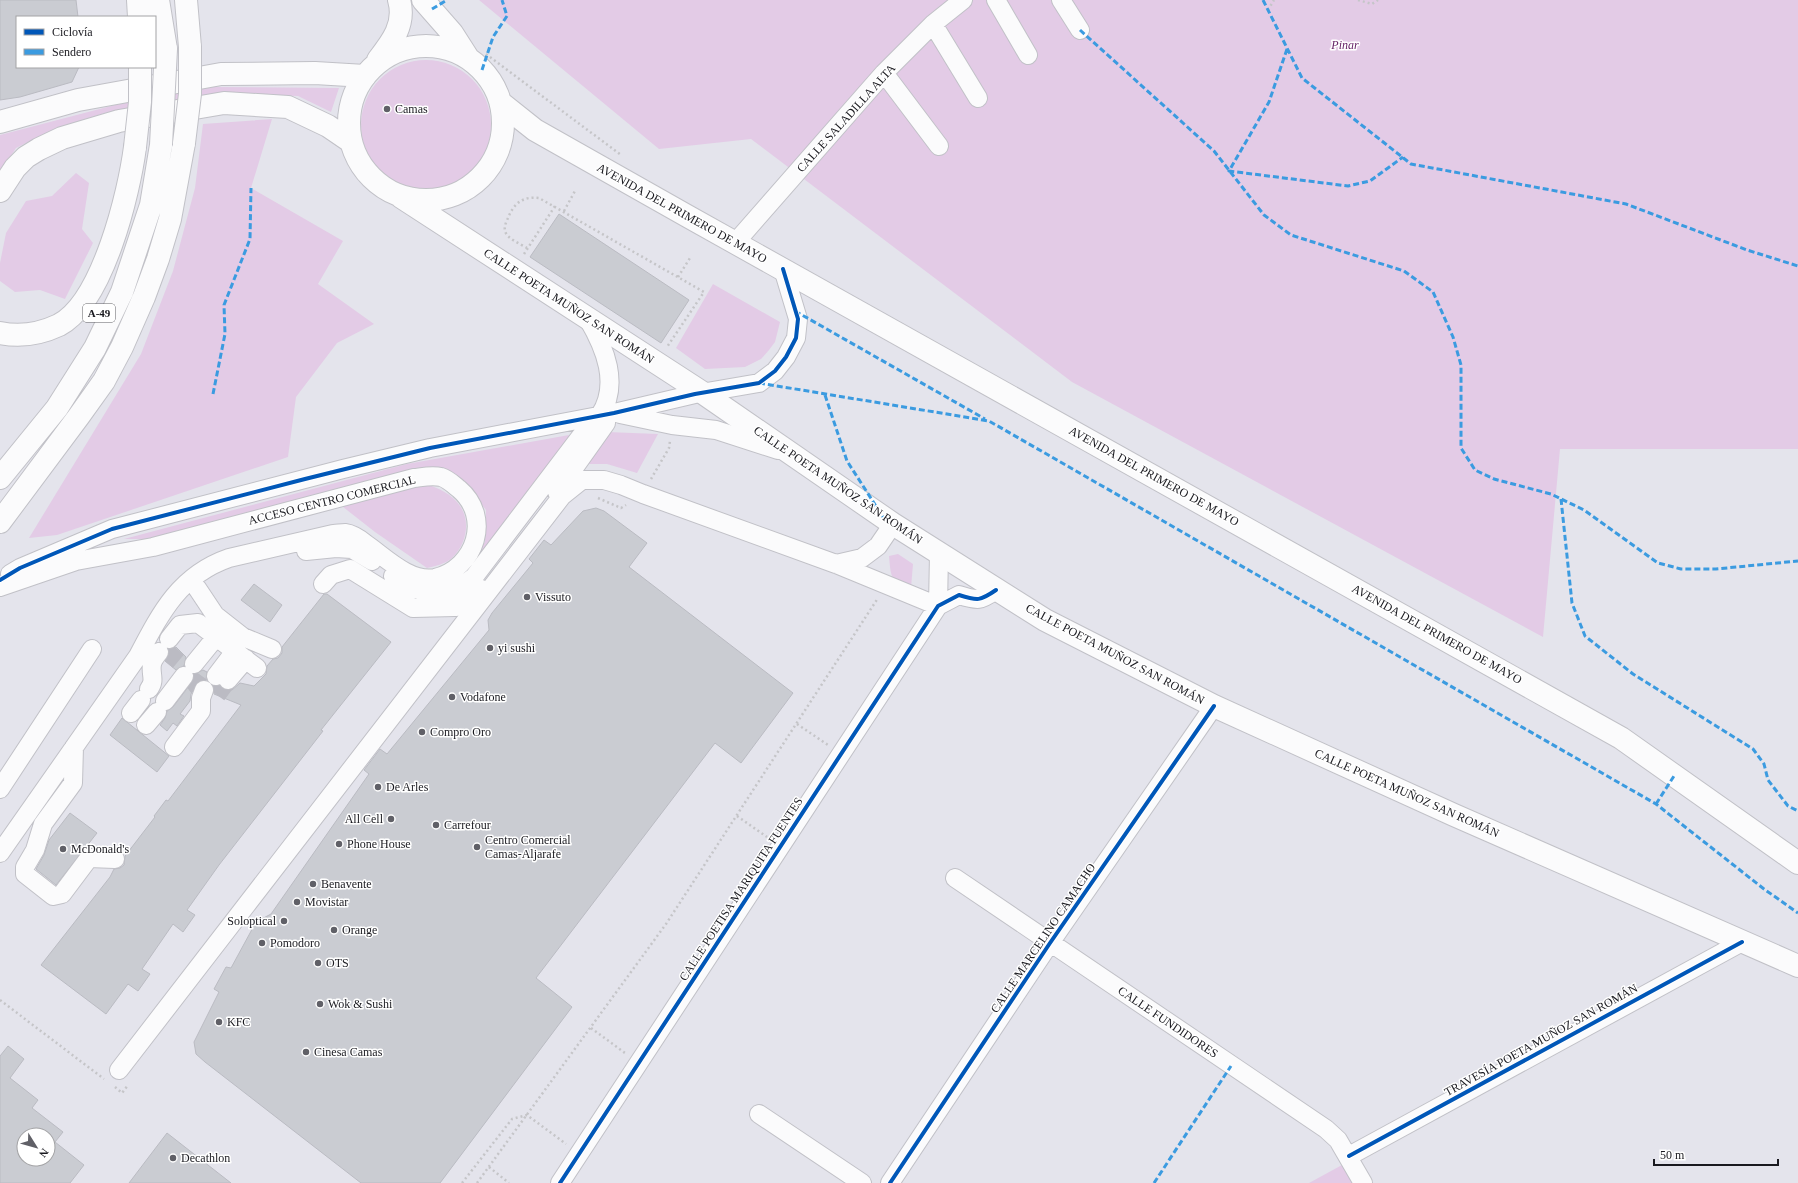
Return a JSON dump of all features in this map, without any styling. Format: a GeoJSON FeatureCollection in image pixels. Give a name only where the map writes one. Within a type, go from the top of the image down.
{"type":"FeatureCollection","features":[{"type":"Feature","properties":{"kind":"main road"},"geometry":{"type":"LineString","coordinates":[[138,0],[139,16]]}},
{"type":"Feature","properties":{"kind":"main road"},"geometry":{"type":"LineString","coordinates":[[154,0],[154,16]]}},
{"type":"Feature","properties":{"kind":"main road"},"geometry":{"type":"LineString","coordinates":[[0,333],[18,336],[40,332],[60,324],[80,306],[98,276],[114,238],[131,175],[148,146],[166,48],[158,0]]}},
{"type":"Feature","properties":{"kind":"main road","name":"A-49"},"geometry":{"type":"LineString","coordinates":[[0,522],[53,453],[104,382],[122,347],[158,259],[170,219],[184,142],[190,94],[190,47],[186,0]]}},
{"type":"Feature","properties":{"kind":"main road"},"geometry":{"type":"LineString","coordinates":[[399,0],[401,6],[399,29],[395,37],[357,87],[352,100],[349,121],[350,141],[354,154],[369,176],[378,185],[402,197],[414,200],[441,199],[466,189],[477,181],[492,164],[500,143],[503,129],[500,103],[490,80],[482,70],[475,54],[452,33],[423,0]]}},
{"type":"Feature","properties":{"kind":"main road"},"geometry":{"type":"LineString","coordinates":[[0,122],[78,100],[222,74],[315,73],[370,70],[400,50],[421,46],[442,47],[455,51],[475,54]]}},
{"type":"Feature","properties":{"kind":"main road"},"geometry":{"type":"LineString","coordinates":[[0,478],[57,408],[95,348],[122,292],[151,205],[148,146],[140,102],[140,68]]}},
{"type":"Feature","properties":{"kind":"main road","name":"A-49"},"geometry":{"type":"LineString","coordinates":[[0,458],[63,377],[97,317],[127,242],[148,146],[154,101],[154,68]]}},
{"type":"Feature","properties":{"kind":"main road"},"geometry":{"type":"LineString","coordinates":[[0,191],[14,168],[26,157],[62,138],[119,121],[224,103],[288,107],[328,126],[350,141]]}},
{"type":"Feature","properties":{"kind":"main road","name":"AVENIDA DEL PRIMERO DE MAYO"},"geometry":{"type":"LineString","coordinates":[[500,103],[535,130],[1621,738],[1798,863]]}},
{"type":"Feature","properties":{"kind":"main road","name":"CALLE POETA MUÑOZ SAN ROMÁN"},"geometry":{"type":"LineString","coordinates":[[402,197],[703,393],[893,524],[1045,620],[1214,706],[1454,815],[1798,966]]}},
{"type":"Feature","properties":{"kind":"main road"},"geometry":{"type":"LineString","coordinates":[[0,503],[39,456],[83,398],[104,382]]}},
{"type":"Feature","properties":{"kind":"street","name":"CALLE SALADILLA ALTA"},"geometry":{"type":"LineString","coordinates":[[736,243],[884,74],[934,24],[963,0]]}},
{"type":"Feature","properties":{"kind":"street"},"geometry":{"type":"LineString","coordinates":[[996,0],[1028,55]]}},
{"type":"Feature","properties":{"kind":"street"},"geometry":{"type":"LineString","coordinates":[[1061,0],[1080,30]]}},
{"type":"Feature","properties":{"kind":"street"},"geometry":{"type":"LineString","coordinates":[[934,24],[978,98]]}},
{"type":"Feature","properties":{"kind":"street"},"geometry":{"type":"LineString","coordinates":[[884,74],[939,146]]}},
{"type":"Feature","properties":{"kind":"street"},"geometry":{"type":"LineString","coordinates":[[0,580],[20,568],[112,529],[430,448],[607,414],[703,393],[760,383],[775,371],[786,356],[796,338],[798,320],[783,269]]}},
{"type":"Feature","properties":{"kind":"street"},"geometry":{"type":"LineString","coordinates":[[323,584],[331,575],[350,570],[413,608],[456,607],[476,596],[558,490],[607,414],[609,397],[606,354],[588,319]]}},
{"type":"Feature","properties":{"kind":"street"},"geometry":{"type":"LineString","coordinates":[[0,853],[138,656],[159,633],[201,594],[214,575],[232,567],[314,549],[336,548],[352,549],[403,583],[418,591],[432,594],[447,592],[463,586],[486,564],[581,436],[607,414],[672,425],[716,430],[794,455]]}},
{"type":"Feature","properties":{"kind":"street","name":"ACCESO CENTRO COMERCIAL"},"geometry":{"type":"LineString","coordinates":[[0,587],[76,561],[153,547],[414,478],[432,476],[442,478],[466,495],[474,507],[478,530],[472,549],[462,563],[449,573],[434,578],[414,576],[356,537],[346,533],[326,536],[229,558],[215,563],[184,585],[156,621],[138,656]]}},
{"type":"Feature","properties":{"kind":"street"},"geometry":{"type":"LineString","coordinates":[[119,1070],[562,496],[582,480],[604,480],[621,485],[642,494],[836,564],[938,606]]}},
{"type":"Feature","properties":{"kind":"street"},"geometry":{"type":"LineString","coordinates":[[836,564],[862,558],[878,546],[893,524]]}},
{"type":"Feature","properties":{"kind":"street"},"geometry":{"type":"LineString","coordinates":[[938,606],[939,554]]}},
{"type":"Feature","properties":{"kind":"street"},"geometry":{"type":"LineString","coordinates":[[938,606],[959,595],[974,600],[982,599],[996,590]]}},
{"type":"Feature","properties":{"kind":"street"},"geometry":{"type":"LineString","coordinates":[[201,594],[202,612],[226,644]]}},
{"type":"Feature","properties":{"kind":"street"},"geometry":{"type":"LineString","coordinates":[[201,594],[215,616],[243,637],[272,649]]}},
{"type":"Feature","properties":{"kind":"street","name":"CALLE POETISA MARIQUITA FUENTES"},"geometry":{"type":"LineString","coordinates":[[560,1183],[938,606]]}},
{"type":"Feature","properties":{"kind":"street"},"geometry":{"type":"LineString","coordinates":[[180,676],[226,644]]}},
{"type":"Feature","properties":{"kind":"street"},"geometry":{"type":"LineString","coordinates":[[180,676],[226,644]]}},
{"type":"Feature","properties":{"kind":"street"},"geometry":{"type":"LineString","coordinates":[[180,676],[226,644]]}},
{"type":"Feature","properties":{"kind":"street"},"geometry":{"type":"LineString","coordinates":[[0,789],[92,649]]}},
{"type":"Feature","properties":{"kind":"street"},"geometry":{"type":"LineString","coordinates":[[144,695],[152,662],[180,676]]}},
{"type":"Feature","properties":{"kind":"street"},"geometry":{"type":"LineString","coordinates":[[174,747],[201,711],[201,698],[211,693]]}},
{"type":"Feature","properties":{"kind":"street","name":"CALLE MARCELINO CAMACHO"},"geometry":{"type":"LineString","coordinates":[[890,1183],[1050,943],[1214,706]]}},
{"type":"Feature","properties":{"kind":"street"},"geometry":{"type":"LineString","coordinates":[[74,748],[73,783],[43,824],[35,850],[25,867],[25,874],[53,896],[62,894],[89,858],[115,859]]}},
{"type":"Feature","properties":{"kind":"street","name":"CALLE FUNDIDORES"},"geometry":{"type":"LineString","coordinates":[[955,878],[1326,1129],[1338,1140],[1349,1156],[1363,1183]]}},
{"type":"Feature","properties":{"kind":"street","name":"TRAVESÍA POETA MUÑOZ SAN ROMÁN"},"geometry":{"type":"LineString","coordinates":[[1349,1156],[1742,942]]}},
{"type":"Feature","properties":{"kind":"street"},"geometry":{"type":"LineString","coordinates":[[759,1114],[862,1183]]}},
{"type":"Feature","properties":{"kind":"path"},"geometry":{"type":"LineString","coordinates":[[1268,10],[1274,0]]}},
{"type":"Feature","properties":{"kind":"path"},"geometry":{"type":"LineString","coordinates":[[1358,0],[1372,4],[1378,0]]}},
{"type":"Feature","properties":{"kind":"path"},"geometry":{"type":"LineString","coordinates":[[475,54],[488,55],[621,155]]}},
{"type":"Feature","properties":{"kind":"path"},"geometry":{"type":"LineString","coordinates":[[564,211],[574,191]]}},
{"type":"Feature","properties":{"kind":"path"},"geometry":{"type":"LineString","coordinates":[[527,248],[508,236],[505,231],[505,225],[519,201],[530,197],[539,198],[704,292],[663,353]]}},
{"type":"Feature","properties":{"kind":"path"},"geometry":{"type":"LineString","coordinates":[[521,258],[555,206]]}},
{"type":"Feature","properties":{"kind":"path"},"geometry":{"type":"LineString","coordinates":[[678,278],[690,258]]}},
{"type":"Feature","properties":{"kind":"path"},"geometry":{"type":"LineString","coordinates":[[477,1183],[666,924],[887,585]]}},
{"type":"Feature","properties":{"kind":"path"},"geometry":{"type":"LineString","coordinates":[[797,724],[841,754]]}},
{"type":"Feature","properties":{"kind":"path"},"geometry":{"type":"LineString","coordinates":[[737,816],[780,847]]}},
{"type":"Feature","properties":{"kind":"path"},"geometry":{"type":"LineString","coordinates":[[590,1028],[639,1063]]}},
{"type":"Feature","properties":{"kind":"path"},"geometry":{"type":"LineString","coordinates":[[527,1115],[579,1154]]}},
{"type":"Feature","properties":{"kind":"path"},"geometry":{"type":"LineString","coordinates":[[462,1183],[512,1119],[527,1115]]}},
{"type":"Feature","properties":{"kind":"path"},"geometry":{"type":"LineString","coordinates":[[489,1167],[509,1183]]}},
{"type":"Feature","properties":{"kind":"green space","name":"Pinar"},"geometry":{"type":"Polygon","coordinates":[[[479,0],[1798,0],[1798,449],[1560,449],[1543,637],[1072,382],[751,139],[659,149],[479,0]]]}},
{"type":"Feature","properties":{"kind":"green space"},"geometry":{"type":"Polygon","coordinates":[[[432,60],[457,67],[472,79],[484,94],[490,112],[490,138],[484,156],[472,171],[457,183],[439,189],[420,190],[395,183],[380,171],[368,156],[362,138],[361,119],[368,94],[380,79],[395,67],[413,61],[432,60]]]}},
{"type":"Feature","properties":{"kind":"green space"},"geometry":{"type":"Polygon","coordinates":[[[214,87],[339,88],[331,112],[298,96],[215,93],[108,112],[56,128],[16,148],[0,172],[0,135],[115,105],[214,87]]]}},
{"type":"Feature","properties":{"kind":"green space"},"geometry":{"type":"Polygon","coordinates":[[[272,119],[251,188],[343,241],[318,284],[374,324],[337,343],[296,397],[288,457],[57,535],[29,538],[141,354],[173,271],[195,188],[203,124],[272,119]]]}},
{"type":"Feature","properties":{"kind":"green space"},"geometry":{"type":"Polygon","coordinates":[[[76,173],[89,183],[82,229],[93,243],[65,299],[40,290],[15,292],[0,281],[0,263],[6,233],[26,201],[52,196],[76,173]]]}},
{"type":"Feature","properties":{"kind":"green space"},"geometry":{"type":"Polygon","coordinates":[[[713,284],[780,322],[775,342],[761,359],[745,367],[705,369],[676,348],[713,284]]]}},
{"type":"Feature","properties":{"kind":"green space"},"geometry":{"type":"Polygon","coordinates":[[[607,432],[658,434],[637,473],[607,464],[588,464],[607,432]]]}},
{"type":"Feature","properties":{"kind":"green space"},"geometry":{"type":"Polygon","coordinates":[[[569,435],[564,451],[477,565],[455,585],[429,585],[468,566],[485,542],[486,510],[466,484],[440,470],[154,539],[124,539],[407,464],[569,435]]]}},
{"type":"Feature","properties":{"kind":"green space"},"geometry":{"type":"Polygon","coordinates":[[[426,484],[444,492],[457,502],[463,512],[466,526],[464,539],[453,557],[444,563],[427,568],[375,532],[338,503],[426,484]]]}},
{"type":"Feature","properties":{"kind":"green space"},"geometry":{"type":"Polygon","coordinates":[[[898,554],[913,564],[911,588],[895,581],[891,574],[889,556],[898,554]]]}},
{"type":"Feature","properties":{"kind":"green space"},"geometry":{"type":"Polygon","coordinates":[[[1342,1165],[1353,1183],[1309,1183],[1342,1165]]]}},
{"type":"Feature","properties":{"kind":"building"},"geometry":{"type":"Polygon","coordinates":[[[0,0],[76,0],[78,16],[16,16],[16,68],[79,68],[72,82],[20,97],[0,100],[0,0]]]}},
{"type":"Feature","properties":{"kind":"building"},"geometry":{"type":"Polygon","coordinates":[[[559,214],[689,300],[661,343],[530,257],[559,214]]]}},
{"type":"Feature","properties":{"kind":"building","name":"Centro Comercial Camas-Aljarafe"},"geometry":{"type":"Polygon","coordinates":[[[596,508],[604,511],[647,543],[629,567],[793,693],[741,763],[715,743],[536,978],[572,1007],[440,1183],[361,1183],[205,1062],[196,1054],[194,1042],[219,992],[214,989],[226,967],[231,968],[256,922],[271,914],[369,774],[364,770],[380,749],[387,754],[489,630],[488,620],[492,613],[533,563],[529,559],[544,540],[551,545],[583,511],[596,508]]]}},
{"type":"Feature","properties":{"kind":"building"},"geometry":{"type":"Polygon","coordinates":[[[254,584],[282,605],[270,622],[241,600],[254,584]]]}},
{"type":"Feature","properties":{"kind":"building"},"geometry":{"type":"Polygon","coordinates":[[[324,594],[327,594],[391,642],[321,730],[323,731],[219,865],[187,910],[195,915],[183,932],[173,924],[142,969],[150,974],[138,991],[128,984],[106,1014],[41,965],[110,877],[114,869],[120,868],[124,865],[125,856],[155,817],[154,816],[166,800],[168,801],[241,705],[214,694],[213,686],[220,686],[226,690],[232,690],[240,683],[254,686],[266,674],[267,666],[273,659],[278,658],[282,653],[282,647],[324,594]]]}},
{"type":"Feature","properties":{"kind":"building"},"geometry":{"type":"Polygon","coordinates":[[[176,647],[186,657],[184,666],[176,670],[165,661],[169,654],[169,649],[176,647]]]}},
{"type":"Feature","properties":{"kind":"building"},"geometry":{"type":"Polygon","coordinates":[[[203,670],[207,672],[206,680],[197,682],[191,694],[190,701],[180,714],[184,716],[177,726],[173,723],[167,731],[160,725],[165,718],[167,711],[173,707],[192,682],[194,674],[203,670]]]}},
{"type":"Feature","properties":{"kind":"building"},"geometry":{"type":"Polygon","coordinates":[[[122,718],[169,756],[157,772],[110,735],[122,718]]]}},
{"type":"Feature","properties":{"kind":"building","name":"McDonald's"},"geometry":{"type":"Polygon","coordinates":[[[70,813],[97,833],[56,885],[36,869],[44,855],[49,840],[70,813]]]}},
{"type":"Feature","properties":{"kind":"building"},"geometry":{"type":"Polygon","coordinates":[[[8,1046],[24,1059],[10,1078],[38,1100],[32,1108],[63,1132],[56,1141],[56,1127],[16,1127],[16,1167],[56,1167],[56,1143],[84,1165],[70,1183],[0,1183],[0,1056],[8,1046]]]}},
{"type":"Feature","properties":{"kind":"building","name":"Decathlon"},"geometry":{"type":"Polygon","coordinates":[[[167,1133],[231,1183],[129,1183],[167,1133]]]}},
{"type":"Feature","properties":{"kind":"tunnel"},"geometry":{"type":"LineString","coordinates":[[166,662],[177,649]]}},
{"type":"Feature","properties":{"kind":"tunnel"},"geometry":{"type":"LineString","coordinates":[[186,686],[198,677],[203,670]]}},
{"type":"Feature","properties":{"kind":"tunnel"},"geometry":{"type":"LineString","coordinates":[[217,695],[228,680]]}},
{"type":"Feature","properties":{"kind":"marked path"},"geometry":{"type":"LineString","coordinates":[[432,9],[447,0]]}},
{"type":"Feature","properties":{"kind":"marked path"},"geometry":{"type":"LineString","coordinates":[[482,70],[493,37],[507,16],[502,0]]}},
{"type":"Feature","properties":{"kind":"marked path"},"geometry":{"type":"LineString","coordinates":[[1263,0],[1302,78],[1411,164],[1626,204],[1747,250],[1798,266]]}},
{"type":"Feature","properties":{"kind":"marked path"},"geometry":{"type":"LineString","coordinates":[[1080,30],[1214,151],[1264,215],[1291,235],[1404,271],[1433,292],[1453,337],[1461,365],[1461,448],[1475,470],[1494,479],[1551,494],[1584,510],[1658,563],[1681,569],[1716,569],[1798,561]]}},
{"type":"Feature","properties":{"kind":"marked path"},"geometry":{"type":"LineString","coordinates":[[1287,49],[1269,102],[1229,171],[1348,186],[1370,181],[1403,157]]}},
{"type":"Feature","properties":{"kind":"marked path"},"geometry":{"type":"LineString","coordinates":[[213,394],[225,334],[224,305],[250,239],[251,188]]}},
{"type":"Feature","properties":{"kind":"marked path"},"geometry":{"type":"LineString","coordinates":[[795,311],[985,419]]}},
{"type":"Feature","properties":{"kind":"marked path"},"geometry":{"type":"LineString","coordinates":[[759,383],[989,421],[1656,804],[1764,889],[1798,913]]}},
{"type":"Feature","properties":{"kind":"marked path"},"geometry":{"type":"LineString","coordinates":[[825,395],[847,461],[883,517]]}},
{"type":"Feature","properties":{"kind":"marked path"},"geometry":{"type":"LineString","coordinates":[[1561,499],[1572,603],[1585,636],[1633,674],[1753,749],[1764,764],[1768,780],[1788,806],[1798,811]]}},
{"type":"Feature","properties":{"kind":"marked path"},"geometry":{"type":"LineString","coordinates":[[1656,804],[1674,776]]}},
{"type":"Feature","properties":{"kind":"marked path"},"geometry":{"type":"LineString","coordinates":[[1154,1183],[1231,1066]]}},
{"type":"Feature","properties":{"kind":"cycle path"},"geometry":{"type":"LineString","coordinates":[[0,580],[20,568],[112,529],[430,448],[614,413],[695,394],[759,383],[775,371],[786,357],[796,338],[798,319],[783,269]]}},
{"type":"Feature","properties":{"kind":"cycle path"},"geometry":{"type":"LineString","coordinates":[[560,1183],[938,606],[959,595],[979,599],[996,590]]}},
{"type":"Feature","properties":{"kind":"cycle path"},"geometry":{"type":"LineString","coordinates":[[890,1183],[1050,943],[1214,706]]}},
{"type":"Feature","properties":{"kind":"cycle path"},"geometry":{"type":"LineString","coordinates":[[1349,1156],[1742,942]]}},
{"type":"Feature","properties":{"kind":"place","name":"Camas"},"geometry":{"type":"Point","coordinates":[387,109]}},
{"type":"Feature","properties":{"kind":"place","name":"Vissuto"},"geometry":{"type":"Point","coordinates":[527,597]}},
{"type":"Feature","properties":{"kind":"place","name":"yi sushi"},"geometry":{"type":"Point","coordinates":[490,648]}},
{"type":"Feature","properties":{"kind":"place","name":"Vodafone"},"geometry":{"type":"Point","coordinates":[452,697]}},
{"type":"Feature","properties":{"kind":"place","name":"Compro Oro"},"geometry":{"type":"Point","coordinates":[422,732]}},
{"type":"Feature","properties":{"kind":"place","name":"De Arles"},"geometry":{"type":"Point","coordinates":[378,787]}},
{"type":"Feature","properties":{"kind":"place","name":"All Cell"},"geometry":{"type":"Point","coordinates":[391,819]}},
{"type":"Feature","properties":{"kind":"place","name":"Carrefour"},"geometry":{"type":"Point","coordinates":[436,825]}},
{"type":"Feature","properties":{"kind":"place","name":"Phone House"},"geometry":{"type":"Point","coordinates":[339,844]}},
{"type":"Feature","properties":{"kind":"place","name":"Centro Comercial Camas-Aljarafe"},"geometry":{"type":"Point","coordinates":[477,847]}},
{"type":"Feature","properties":{"kind":"place","name":"McDonald's"},"geometry":{"type":"Point","coordinates":[63,849]}},
{"type":"Feature","properties":{"kind":"place","name":"Benavente"},"geometry":{"type":"Point","coordinates":[313,884]}},
{"type":"Feature","properties":{"kind":"place","name":"Movistar"},"geometry":{"type":"Point","coordinates":[297,902]}},
{"type":"Feature","properties":{"kind":"place","name":"Soloptical"},"geometry":{"type":"Point","coordinates":[284,921]}},
{"type":"Feature","properties":{"kind":"place","name":"Orange"},"geometry":{"type":"Point","coordinates":[334,930]}},
{"type":"Feature","properties":{"kind":"place","name":"Pomodoro"},"geometry":{"type":"Point","coordinates":[262,943]}},
{"type":"Feature","properties":{"kind":"place","name":"OTS"},"geometry":{"type":"Point","coordinates":[318,963]}},
{"type":"Feature","properties":{"kind":"place","name":"Wok & Sushi"},"geometry":{"type":"Point","coordinates":[320,1004]}},
{"type":"Feature","properties":{"kind":"place","name":"KFC"},"geometry":{"type":"Point","coordinates":[219,1022]}},
{"type":"Feature","properties":{"kind":"place","name":"Cinesa Camas"},"geometry":{"type":"Point","coordinates":[306,1052]}},
{"type":"Feature","properties":{"kind":"place","name":"Decathlon"},"geometry":{"type":"Point","coordinates":[173,1158]}}]}
